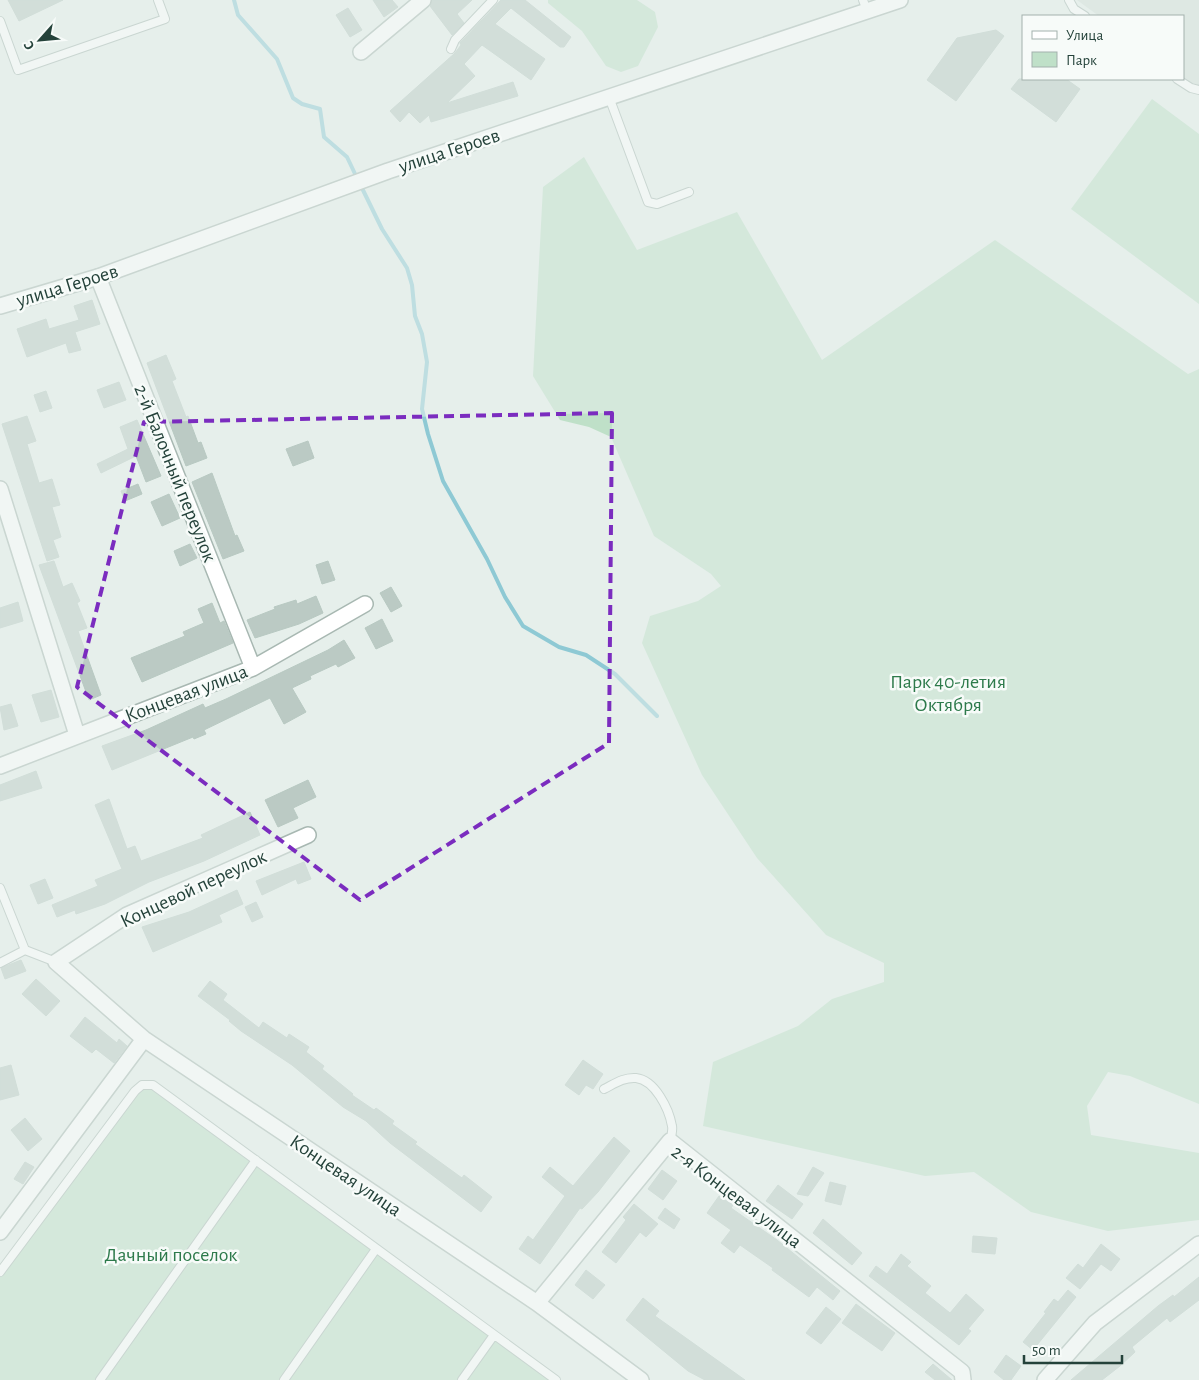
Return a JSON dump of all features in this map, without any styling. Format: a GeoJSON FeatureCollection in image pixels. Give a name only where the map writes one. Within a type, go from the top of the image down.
{"type":"FeatureCollection","features":[{"type":"Feature","properties":{"kind":"street"},"geometry":{"type":"LineString","coordinates":[[361,52],[423,0]]}},
{"type":"Feature","properties":{"kind":"street","name":"улица Героев"},"geometry":{"type":"LineString","coordinates":[[0,306],[98,277],[388,171],[609,97],[865,5],[900,0]]}},
{"type":"Feature","properties":{"kind":"street","name":"2-й Балочный переулок"},"geometry":{"type":"LineString","coordinates":[[98,277],[253,668]]}},
{"type":"Feature","properties":{"kind":"street"},"geometry":{"type":"LineString","coordinates":[[0,489],[77,735]]}},
{"type":"Feature","properties":{"kind":"street","name":"Концевая улица"},"geometry":{"type":"LineString","coordinates":[[0,766],[253,668],[365,604]]}},
{"type":"Feature","properties":{"kind":"street","name":"Концевой переулок"},"geometry":{"type":"LineString","coordinates":[[56,962],[127,915],[308,835]]}},
{"type":"Feature","properties":{"kind":"street","name":"Концевая улица"},"geometry":{"type":"LineString","coordinates":[[56,962],[144,1039],[537,1303],[641,1380]]}},
{"type":"Feature","properties":{"kind":"street"},"geometry":{"type":"LineString","coordinates":[[0,1232],[144,1039]]}},
{"type":"Feature","properties":{"kind":"street","name":"2-я Концевая улица"},"geometry":{"type":"LineString","coordinates":[[537,1303],[670,1141],[962,1372],[963,1380]]}},
{"type":"Feature","properties":{"kind":"street"},"geometry":{"type":"LineString","coordinates":[[1045,1380],[1095,1323],[1199,1244]]}},
{"type":"Feature","properties":{"kind":"lane"},"geometry":{"type":"LineString","coordinates":[[0,21],[18,70],[165,19],[158,0]]}},
{"type":"Feature","properties":{"kind":"lane"},"geometry":{"type":"LineString","coordinates":[[451,49],[455,40],[493,0]]}},
{"type":"Feature","properties":{"kind":"lane"},"geometry":{"type":"LineString","coordinates":[[1069,0],[1074,9],[1083,15]]}},
{"type":"Feature","properties":{"kind":"lane"},"geometry":{"type":"LineString","coordinates":[[1179,80],[1191,88],[1199,90]]}},
{"type":"Feature","properties":{"kind":"lane"},"geometry":{"type":"LineString","coordinates":[[609,97],[648,202],[656,204],[689,192]]}},
{"type":"Feature","properties":{"kind":"lane"},"geometry":{"type":"LineString","coordinates":[[0,888],[25,950],[56,962]]}},
{"type":"Feature","properties":{"kind":"lane"},"geometry":{"type":"LineString","coordinates":[[0,963],[25,950]]}},
{"type":"Feature","properties":{"kind":"lane"},"geometry":{"type":"LineString","coordinates":[[604,1089],[626,1078],[639,1078],[649,1083],[660,1097],[673,1127],[670,1141]]}},
{"type":"Feature","properties":{"kind":"lane"},"geometry":{"type":"LineString","coordinates":[[0,1272],[135,1091],[142,1085],[152,1085],[177,1101],[556,1380]]}},
{"type":"Feature","properties":{"kind":"lane"},"geometry":{"type":"LineString","coordinates":[[100,1380],[256,1160]]}},
{"type":"Feature","properties":{"kind":"lane"},"geometry":{"type":"LineString","coordinates":[[284,1380],[376,1249]]}},
{"type":"Feature","properties":{"kind":"lane"},"geometry":{"type":"LineString","coordinates":[[462,1380],[494,1335]]}},
{"type":"Feature","properties":{"kind":"highlighted area"},"geometry":{"type":"Polygon","coordinates":[[[612,413],[609,743],[360,900],[77,687],[144,422],[612,413]]]}},
{"type":"Feature","properties":{"kind":"shaded area"},"geometry":{"type":"Polygon","coordinates":[[[1077,0],[1199,0],[1199,92],[1184,80],[1184,15],[1098,15],[1077,0]]]}},
{"type":"Feature","properties":{"kind":"green space"},"geometry":{"type":"Polygon","coordinates":[[[548,0],[637,0],[655,12],[658,27],[638,66],[621,72],[606,66],[582,31],[548,3],[548,0]]]}},
{"type":"Feature","properties":{"kind":"green space"},"geometry":{"type":"Polygon","coordinates":[[[1152,99],[1199,134],[1199,304],[1071,209],[1152,99]]]}},
{"type":"Feature","properties":{"kind":"green space","name":"Парк 40-летия Октября"},"geometry":{"type":"Polygon","coordinates":[[[584,157],[637,250],[737,212],[822,360],[995,240],[1188,374],[1199,369],[1199,1104],[1130,1076],[1108,1072],[1087,1106],[1091,1135],[1199,1153],[1199,1220],[1108,1231],[1031,1212],[974,1172],[925,1176],[703,1126],[713,1062],[798,1026],[832,999],[884,982],[884,963],[826,935],[757,858],[702,775],[642,643],[650,616],[698,601],[721,586],[711,574],[654,536],[611,437],[589,427],[560,420],[533,376],[543,187],[584,157]]]}},
{"type":"Feature","properties":{"kind":"green space","name":"Дачный поселок"},"geometry":{"type":"Polygon","coordinates":[[[153,1085],[556,1380],[0,1380],[0,1272],[135,1091],[153,1085]]]}},
{"type":"Feature","properties":{"kind":"building"},"geometry":{"type":"Polygon","coordinates":[[[8,0],[63,0],[19,21],[8,0]]]}},
{"type":"Feature","properties":{"kind":"building"},"geometry":{"type":"Polygon","coordinates":[[[373,0],[392,0],[398,7],[384,17],[373,0]]]}},
{"type":"Feature","properties":{"kind":"building"},"geometry":{"type":"Polygon","coordinates":[[[432,0],[472,0],[457,14],[464,23],[452,35],[430,6],[432,0]]]}},
{"type":"Feature","properties":{"kind":"building"},"geometry":{"type":"Polygon","coordinates":[[[501,0],[525,0],[571,37],[564,47],[560,47],[511,8],[495,24],[545,59],[531,80],[482,45],[464,64],[475,76],[447,103],[513,82],[518,96],[431,122],[429,115],[420,123],[409,112],[400,122],[390,111],[455,53],[461,45],[460,43],[501,0]]]}},
{"type":"Feature","properties":{"kind":"building"},"geometry":{"type":"Polygon","coordinates":[[[348,8],[362,30],[350,37],[336,15],[348,8]]]}},
{"type":"Feature","properties":{"kind":"building"},"geometry":{"type":"Polygon","coordinates":[[[996,30],[1004,36],[956,101],[927,80],[957,38],[996,30]]]}},
{"type":"Feature","properties":{"kind":"building"},"geometry":{"type":"Polygon","coordinates":[[[1019,79],[1022,79],[1067,80],[1080,89],[1056,122],[1011,89],[1019,79]]]}},
{"type":"Feature","properties":{"kind":"building"},"geometry":{"type":"Polygon","coordinates":[[[92,300],[100,324],[75,332],[81,350],[69,353],[66,343],[27,357],[17,329],[46,319],[49,329],[79,320],[74,306],[92,300]]]}},
{"type":"Feature","properties":{"kind":"building"},"geometry":{"type":"Polygon","coordinates":[[[166,355],[176,379],[172,381],[186,417],[188,416],[198,443],[201,442],[207,458],[186,466],[147,363],[166,355]]]}},
{"type":"Feature","properties":{"kind":"building"},"geometry":{"type":"Polygon","coordinates":[[[119,382],[126,400],[104,408],[97,390],[119,382]]]}},
{"type":"Feature","properties":{"kind":"building"},"geometry":{"type":"Polygon","coordinates":[[[46,391],[52,408],[40,412],[34,395],[46,391]]]}},
{"type":"Feature","properties":{"kind":"building"},"geometry":{"type":"Polygon","coordinates":[[[27,416],[36,441],[27,444],[39,483],[52,479],[60,505],[52,507],[61,537],[53,540],[59,557],[47,561],[2,424],[27,416]]]}},
{"type":"Feature","properties":{"kind":"building"},"geometry":{"type":"Polygon","coordinates":[[[137,420],[161,476],[146,482],[136,456],[101,473],[97,464],[128,449],[120,427],[137,420]]]}},
{"type":"Feature","properties":{"kind":"building"},"geometry":{"type":"Polygon","coordinates":[[[308,441],[314,458],[293,466],[286,449],[308,441]]]}},
{"type":"Feature","properties":{"kind":"building"},"geometry":{"type":"Polygon","coordinates":[[[212,473],[235,536],[237,535],[244,551],[223,559],[192,482],[212,473]]]}},
{"type":"Feature","properties":{"kind":"building"},"geometry":{"type":"Polygon","coordinates":[[[138,484],[142,494],[125,501],[121,491],[138,484]]]}},
{"type":"Feature","properties":{"kind":"building"},"geometry":{"type":"Polygon","coordinates":[[[169,494],[180,518],[162,526],[151,502],[169,494]]]}},
{"type":"Feature","properties":{"kind":"building"},"geometry":{"type":"Polygon","coordinates":[[[190,544],[197,558],[180,566],[174,551],[190,544]]]}},
{"type":"Feature","properties":{"kind":"building"},"geometry":{"type":"Polygon","coordinates":[[[54,561],[63,587],[72,583],[80,601],[77,603],[87,628],[78,631],[101,695],[89,700],[39,565],[54,561]]]}},
{"type":"Feature","properties":{"kind":"building"},"geometry":{"type":"Polygon","coordinates":[[[328,561],[335,580],[322,584],[316,565],[328,561]]]}},
{"type":"Feature","properties":{"kind":"building"},"geometry":{"type":"Polygon","coordinates":[[[391,587],[402,606],[391,612],[380,593],[391,587]]]}},
{"type":"Feature","properties":{"kind":"building"},"geometry":{"type":"Polygon","coordinates":[[[316,596],[323,613],[299,624],[255,638],[247,620],[275,609],[274,607],[296,600],[297,604],[316,596]]]}},
{"type":"Feature","properties":{"kind":"building"},"geometry":{"type":"Polygon","coordinates":[[[18,602],[23,621],[0,628],[0,608],[18,602]]]}},
{"type":"Feature","properties":{"kind":"building"},"geometry":{"type":"Polygon","coordinates":[[[212,603],[220,623],[224,621],[233,643],[142,682],[131,658],[185,636],[183,632],[204,623],[198,609],[212,603]]]}},
{"type":"Feature","properties":{"kind":"building"},"geometry":{"type":"Polygon","coordinates":[[[382,619],[393,641],[376,649],[365,628],[382,619]]]}},
{"type":"Feature","properties":{"kind":"building"},"geometry":{"type":"Polygon","coordinates":[[[344,640],[355,658],[338,667],[336,664],[310,676],[311,679],[292,688],[306,712],[284,724],[270,698],[204,730],[206,734],[194,739],[193,737],[112,770],[102,746],[146,730],[203,704],[205,708],[226,699],[328,650],[344,640]]]}},
{"type":"Feature","properties":{"kind":"building"},"geometry":{"type":"Polygon","coordinates":[[[51,690],[59,717],[41,722],[32,695],[51,690]]]}},
{"type":"Feature","properties":{"kind":"building"},"geometry":{"type":"Polygon","coordinates":[[[11,704],[18,726],[4,730],[0,707],[11,704]]]}},
{"type":"Feature","properties":{"kind":"building"},"geometry":{"type":"Polygon","coordinates":[[[36,771],[42,788],[0,801],[0,785],[36,771]]]}},
{"type":"Feature","properties":{"kind":"building"},"geometry":{"type":"Polygon","coordinates":[[[308,780],[316,797],[293,808],[298,818],[278,827],[265,800],[308,780]]]}},
{"type":"Feature","properties":{"kind":"building"},"geometry":{"type":"Polygon","coordinates":[[[109,799],[127,849],[135,846],[141,861],[203,838],[201,835],[250,812],[260,835],[204,861],[149,882],[105,904],[76,914],[75,910],[57,917],[52,905],[98,886],[95,880],[122,869],[95,805],[109,799]]]}},
{"type":"Feature","properties":{"kind":"building"},"geometry":{"type":"Polygon","coordinates":[[[304,862],[311,879],[298,884],[296,879],[262,895],[256,881],[304,862]]]}},
{"type":"Feature","properties":{"kind":"building"},"geometry":{"type":"Polygon","coordinates":[[[45,879],[53,898],[38,904],[30,885],[45,879]]]}},
{"type":"Feature","properties":{"kind":"building"},"geometry":{"type":"Polygon","coordinates":[[[237,890],[243,904],[219,915],[222,922],[153,952],[142,927],[189,912],[237,890]]]}},
{"type":"Feature","properties":{"kind":"building"},"geometry":{"type":"Polygon","coordinates":[[[256,902],[263,917],[252,922],[245,907],[256,902]]]}},
{"type":"Feature","properties":{"kind":"building"},"geometry":{"type":"Polygon","coordinates":[[[21,960],[26,971],[5,979],[1,968],[21,960]]]}},
{"type":"Feature","properties":{"kind":"building"},"geometry":{"type":"Polygon","coordinates":[[[36,979],[60,1001],[46,1016],[22,994],[36,979]]]}},
{"type":"Feature","properties":{"kind":"building"},"geometry":{"type":"Polygon","coordinates":[[[210,981],[227,994],[223,1000],[259,1028],[263,1022],[287,1038],[289,1034],[309,1047],[306,1052],[324,1066],[322,1069],[352,1095],[374,1110],[376,1108],[394,1121],[392,1124],[417,1142],[415,1144],[462,1178],[464,1175],[492,1197],[481,1212],[390,1143],[366,1121],[343,1107],[292,1065],[241,1031],[230,1020],[198,996],[210,981]]]}},
{"type":"Feature","properties":{"kind":"building"},"geometry":{"type":"Polygon","coordinates":[[[85,1017],[117,1043],[119,1039],[127,1046],[114,1063],[96,1049],[92,1053],[70,1036],[85,1017]]]}},
{"type":"Feature","properties":{"kind":"building"},"geometry":{"type":"Polygon","coordinates":[[[583,1060],[603,1074],[593,1089],[586,1085],[579,1095],[565,1085],[583,1060]]]}},
{"type":"Feature","properties":{"kind":"building"},"geometry":{"type":"Polygon","coordinates":[[[11,1065],[19,1095],[0,1100],[0,1068],[11,1065]]]}},
{"type":"Feature","properties":{"kind":"building"},"geometry":{"type":"Polygon","coordinates":[[[25,1118],[42,1139],[28,1151],[11,1130],[25,1118]]]}},
{"type":"Feature","properties":{"kind":"building"},"geometry":{"type":"Polygon","coordinates":[[[614,1137],[630,1151],[598,1192],[582,1209],[580,1208],[540,1264],[519,1249],[528,1236],[533,1240],[565,1196],[542,1177],[550,1167],[573,1186],[614,1137]]]}},
{"type":"Feature","properties":{"kind":"building"},"geometry":{"type":"Polygon","coordinates":[[[25,1162],[34,1167],[23,1184],[14,1179],[25,1162]]]}},
{"type":"Feature","properties":{"kind":"building"},"geometry":{"type":"Polygon","coordinates":[[[813,1167],[824,1173],[808,1196],[797,1194],[813,1167]]]}},
{"type":"Feature","properties":{"kind":"building"},"geometry":{"type":"Polygon","coordinates":[[[662,1170],[677,1181],[663,1200],[648,1189],[662,1170]]]}},
{"type":"Feature","properties":{"kind":"building"},"geometry":{"type":"Polygon","coordinates":[[[830,1182],[846,1186],[841,1205],[825,1201],[830,1182]]]}},
{"type":"Feature","properties":{"kind":"building"},"geometry":{"type":"Polygon","coordinates":[[[778,1185],[803,1204],[792,1219],[766,1201],[778,1185]]]}},
{"type":"Feature","properties":{"kind":"building"},"geometry":{"type":"Polygon","coordinates":[[[719,1196],[733,1205],[731,1208],[777,1240],[840,1291],[833,1300],[817,1287],[809,1297],[740,1245],[734,1253],[721,1243],[731,1230],[707,1213],[719,1196]]]}},
{"type":"Feature","properties":{"kind":"building"},"geometry":{"type":"Polygon","coordinates":[[[634,1204],[658,1224],[646,1237],[640,1232],[616,1263],[602,1252],[626,1220],[623,1217],[634,1204]]]}},
{"type":"Feature","properties":{"kind":"building"},"geometry":{"type":"Polygon","coordinates":[[[665,1208],[680,1219],[674,1229],[658,1218],[665,1208]]]}},
{"type":"Feature","properties":{"kind":"building"},"geometry":{"type":"Polygon","coordinates":[[[823,1219],[862,1253],[852,1265],[813,1233],[823,1219]]]}},
{"type":"Feature","properties":{"kind":"building"},"geometry":{"type":"Polygon","coordinates":[[[973,1236],[997,1238],[995,1254],[972,1252],[973,1236]]]}},
{"type":"Feature","properties":{"kind":"building"},"geometry":{"type":"Polygon","coordinates":[[[1101,1244],[1120,1259],[1111,1271],[1101,1264],[1080,1289],[1066,1278],[1078,1264],[1083,1268],[1101,1244]]]}},
{"type":"Feature","properties":{"kind":"building"},"geometry":{"type":"Polygon","coordinates":[[[901,1254],[911,1262],[907,1266],[931,1286],[925,1293],[950,1313],[966,1294],[984,1310],[968,1329],[971,1331],[959,1345],[869,1276],[876,1266],[887,1274],[901,1254]]]}},
{"type":"Feature","properties":{"kind":"building"},"geometry":{"type":"Polygon","coordinates":[[[586,1270],[605,1285],[593,1299],[575,1285],[586,1270]]]}},
{"type":"Feature","properties":{"kind":"building"},"geometry":{"type":"Polygon","coordinates":[[[1199,1277],[1199,1300],[1170,1322],[1167,1318],[1132,1347],[1135,1352],[1120,1366],[1102,1380],[1071,1380],[1158,1306],[1173,1295],[1174,1297],[1199,1277]]]}},
{"type":"Feature","properties":{"kind":"building"},"geometry":{"type":"Polygon","coordinates":[[[1068,1290],[1076,1297],[1033,1350],[1023,1342],[1046,1313],[1044,1312],[1054,1299],[1058,1302],[1068,1290]]]}},
{"type":"Feature","properties":{"kind":"building"},"geometry":{"type":"Polygon","coordinates":[[[643,1298],[659,1311],[655,1316],[745,1380],[705,1380],[688,1371],[626,1320],[643,1298]]]}},
{"type":"Feature","properties":{"kind":"building"},"geometry":{"type":"Polygon","coordinates":[[[856,1304],[895,1333],[882,1351],[842,1323],[856,1304]]]}},
{"type":"Feature","properties":{"kind":"building"},"geometry":{"type":"Polygon","coordinates":[[[826,1307],[841,1319],[821,1344],[806,1333],[826,1307]]]}},
{"type":"Feature","properties":{"kind":"building"},"geometry":{"type":"Polygon","coordinates":[[[1006,1355],[1021,1366],[1011,1380],[1004,1380],[994,1372],[1006,1355]]]}},
{"type":"Feature","properties":{"kind":"building"},"geometry":{"type":"Polygon","coordinates":[[[933,1364],[952,1380],[935,1380],[925,1372],[933,1364]]]}},
{"type":"Feature","properties":{"kind":"waterway"},"geometry":{"type":"LineString","coordinates":[[234,0],[238,15],[277,59],[293,98],[302,104],[320,109],[324,137],[347,157],[357,178]]}},
{"type":"Feature","properties":{"kind":"waterway"},"geometry":{"type":"LineString","coordinates":[[360,184],[382,229],[407,268],[412,285],[415,316],[422,334],[427,362],[422,409],[443,481],[487,559],[505,597],[523,626],[559,647],[586,655],[615,674],[657,716]]}}]}
